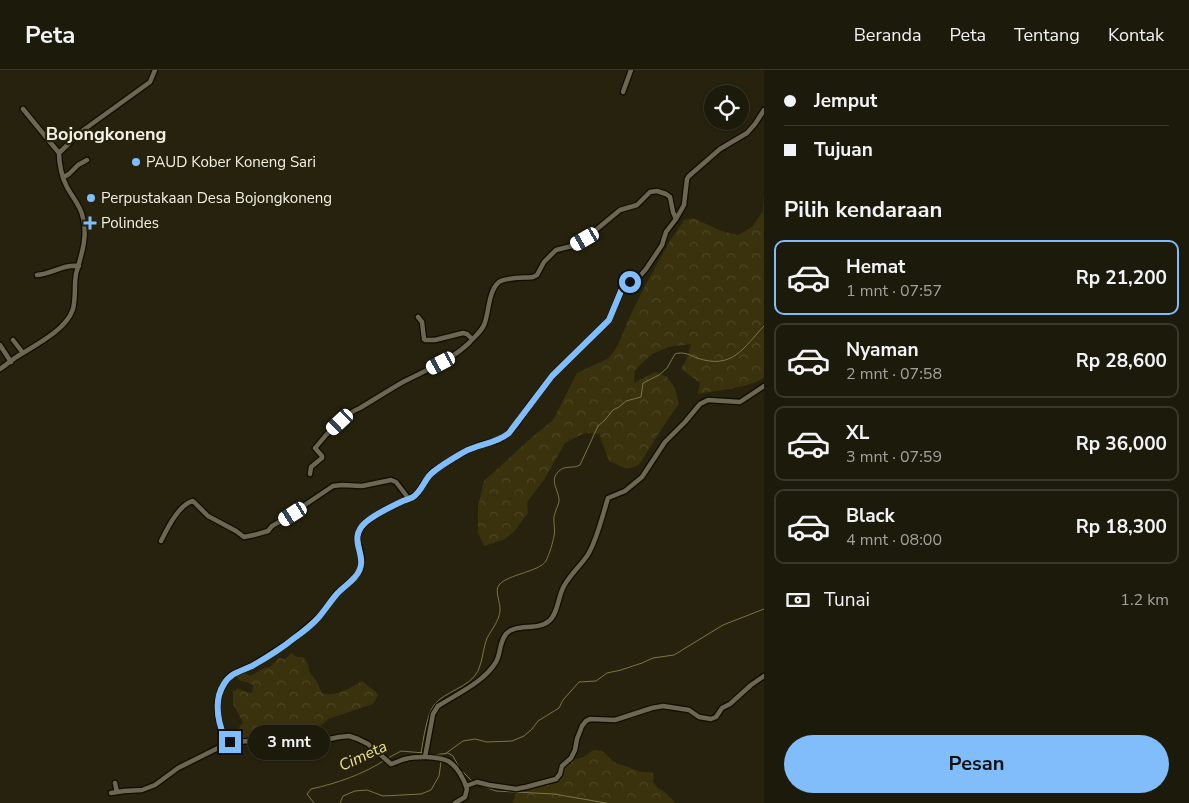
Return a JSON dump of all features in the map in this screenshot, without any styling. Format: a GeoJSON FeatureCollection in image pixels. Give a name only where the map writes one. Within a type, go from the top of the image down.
{"type":"FeatureCollection","features":[{"type":"Feature","properties":{"kind":"street"},"geometry":{"type":"LineString","coordinates":[[59,154],[82,131],[150,82],[155,70]]}},
{"type":"Feature","properties":{"kind":"street"},"geometry":{"type":"LineString","coordinates":[[623,92],[631,70]]}},
{"type":"Feature","properties":{"kind":"street"},"geometry":{"type":"LineString","coordinates":[[0,369],[44,341],[71,314],[76,277],[84,247],[83,218],[76,201],[66,185],[59,154],[23,109]]}},
{"type":"Feature","properties":{"kind":"street"},"geometry":{"type":"LineString","coordinates":[[230,742],[225,739],[217,711],[220,692],[227,679],[231,675],[253,666],[292,640],[320,616],[336,594],[360,571],[362,562],[357,537],[361,528],[368,520],[416,495],[434,471],[464,452],[499,440],[509,433],[552,376],[609,320],[621,291],[626,285],[639,277],[646,269],[662,245],[666,232],[684,205],[689,176],[720,149],[747,133],[764,110]]}},
{"type":"Feature","properties":{"kind":"street"},"geometry":{"type":"LineString","coordinates":[[64,177],[78,165],[88,160]]}},
{"type":"Feature","properties":{"kind":"street"},"geometry":{"type":"LineString","coordinates":[[310,474],[311,467],[322,458],[315,448],[330,431],[354,410],[441,363],[458,352],[483,328],[493,292],[500,282],[538,275],[544,262],[556,250],[572,246],[585,239],[620,210],[637,205],[650,192],[657,191],[666,194],[670,198],[676,219]]}},
{"type":"Feature","properties":{"kind":"street"},"geometry":{"type":"LineString","coordinates":[[37,275],[46,274],[67,266],[79,266]]}},
{"type":"Feature","properties":{"kind":"street"},"geometry":{"type":"LineString","coordinates":[[418,317],[422,322],[425,340],[435,340],[463,333],[472,339]]}},
{"type":"Feature","properties":{"kind":"street"},"geometry":{"type":"LineString","coordinates":[[13,340],[23,353]]}},
{"type":"Feature","properties":{"kind":"street"},"geometry":{"type":"LineString","coordinates":[[0,345],[10,362]]}},
{"type":"Feature","properties":{"kind":"street"},"geometry":{"type":"LineString","coordinates":[[425,754],[433,714],[438,706],[483,678],[496,661],[502,640],[507,632],[541,625],[552,619],[564,586],[590,550],[608,498],[625,490],[642,476],[665,442],[700,404],[708,400],[740,402],[764,386]]}},
{"type":"Feature","properties":{"kind":"street"},"geometry":{"type":"LineString","coordinates":[[161,541],[178,513],[186,504],[193,501],[208,516],[240,535],[247,537],[268,531],[272,526],[333,486],[362,486],[391,480],[396,482],[409,498]]}},
{"type":"Feature","properties":{"kind":"street"},"geometry":{"type":"LineString","coordinates":[[466,786],[474,782],[516,789],[553,780],[559,776],[562,766],[571,758],[580,729],[590,719],[615,720],[663,706],[689,710],[699,717],[711,719],[716,717],[722,708],[764,676]]}},
{"type":"Feature","properties":{"kind":"street"},"geometry":{"type":"LineString","coordinates":[[111,794],[142,790],[155,785],[178,768],[230,742],[282,739],[298,742],[315,742],[344,736],[358,739],[368,744],[391,764],[425,754],[446,760],[454,766],[462,777],[467,789],[465,797],[455,803]]}},
{"type":"Feature","properties":{"kind":"street"},"geometry":{"type":"LineString","coordinates":[[115,783],[117,792]]}},
{"type":"Feature","properties":{"kind":"green space"},"geometry":{"type":"Polygon","coordinates":[[[764,193],[764,377],[743,386],[698,394],[700,383],[681,369],[691,344],[669,347],[652,354],[635,370],[634,383],[655,372],[667,377],[675,388],[679,404],[639,465],[627,469],[609,461],[599,434],[584,433],[565,443],[544,480],[527,502],[528,513],[514,532],[503,540],[484,546],[478,533],[478,506],[484,481],[553,420],[577,373],[609,358],[618,345],[645,286],[668,244],[684,220],[693,218],[721,231],[738,235],[752,227],[763,211],[764,193]]]}},
{"type":"Feature","properties":{"kind":"green space"},"geometry":{"type":"Polygon","coordinates":[[[291,653],[297,657],[303,657],[322,693],[337,693],[362,681],[378,694],[375,701],[373,704],[328,719],[309,734],[292,737],[280,735],[239,739],[233,737],[243,722],[233,704],[233,691],[238,689],[251,693],[253,685],[238,680],[237,674],[244,672],[250,676],[264,668],[270,667],[279,658],[285,659],[291,653]]]}},
{"type":"Feature","properties":{"kind":"green space"},"geometry":{"type":"Polygon","coordinates":[[[593,750],[607,754],[613,761],[619,764],[640,771],[652,772],[653,782],[676,803],[512,803],[516,791],[551,782],[572,760],[584,757],[593,750]]]}},
{"type":"Feature","properties":{"kind":"waterway"},"geometry":{"type":"LineString","coordinates":[[421,753],[427,721],[434,705],[444,696],[469,682],[478,671],[487,638],[499,615],[500,608],[497,590],[499,585],[509,578],[537,568],[546,561],[553,539],[554,516],[559,502],[554,482],[559,471],[564,468],[580,465],[598,426],[613,410],[626,401],[641,397],[643,383],[659,375],[667,368],[675,354],[683,353],[709,361],[728,359],[743,349],[764,326]]}},
{"type":"Feature","properties":{"kind":"waterway"},"geometry":{"type":"LineString","coordinates":[[445,754],[463,741],[475,739],[487,742],[512,741],[524,736],[538,721],[559,708],[563,700],[579,682],[596,681],[607,673],[653,658],[674,655],[723,625],[764,609]]}},
{"type":"Feature","properties":{"kind":"waterway","name":"Cimeta"},"geometry":{"type":"LineString","coordinates":[[388,758],[401,751],[424,753]]}},
{"type":"Feature","properties":{"kind":"waterway","name":"Cimeta"},"geometry":{"type":"LineString","coordinates":[[428,754],[448,753],[453,756],[460,769],[473,782]]}},
{"type":"Feature","properties":{"kind":"waterway"},"geometry":{"type":"LineString","coordinates":[[340,803],[343,796],[355,791],[367,790],[383,796],[421,794],[431,790],[439,776],[442,755]]}},
{"type":"Feature","properties":{"kind":"waterway","name":"Cimeta"},"geometry":{"type":"LineString","coordinates":[[314,803],[307,794],[311,789],[349,778],[385,760]]}},
{"type":"Feature","properties":{"kind":"waterway","name":"Cimeta"},"geometry":{"type":"LineString","coordinates":[[476,784],[496,791],[554,794],[606,803]]}},
{"type":"Feature","properties":{"kind":"place","name":"PAUD Kober Koneng Sari"},"geometry":{"type":"Point","coordinates":[136,162]}},
{"type":"Feature","properties":{"kind":"place","name":"Perpustakaan Desa Bojongkoneng"},"geometry":{"type":"Point","coordinates":[91,198]}},
{"type":"Feature","properties":{"kind":"place","name":"Polindes"},"geometry":{"type":"Point","coordinates":[90,223]}},
{"type":"Feature","properties":{"kind":"district","name":"Bojongkoneng"},"geometry":{"type":"Point","coordinates":[106,134]}},
{"type":"Feature","properties":{"kind":"route"},"geometry":{"type":"LineString","coordinates":[[230,742],[222,734],[217,711],[220,692],[227,679],[231,675],[253,666],[303,632],[320,616],[336,594],[357,576],[362,562],[357,537],[366,522],[386,509],[414,497],[434,471],[464,452],[499,440],[509,433],[552,376],[609,320],[621,291],[630,282]]}}]}
